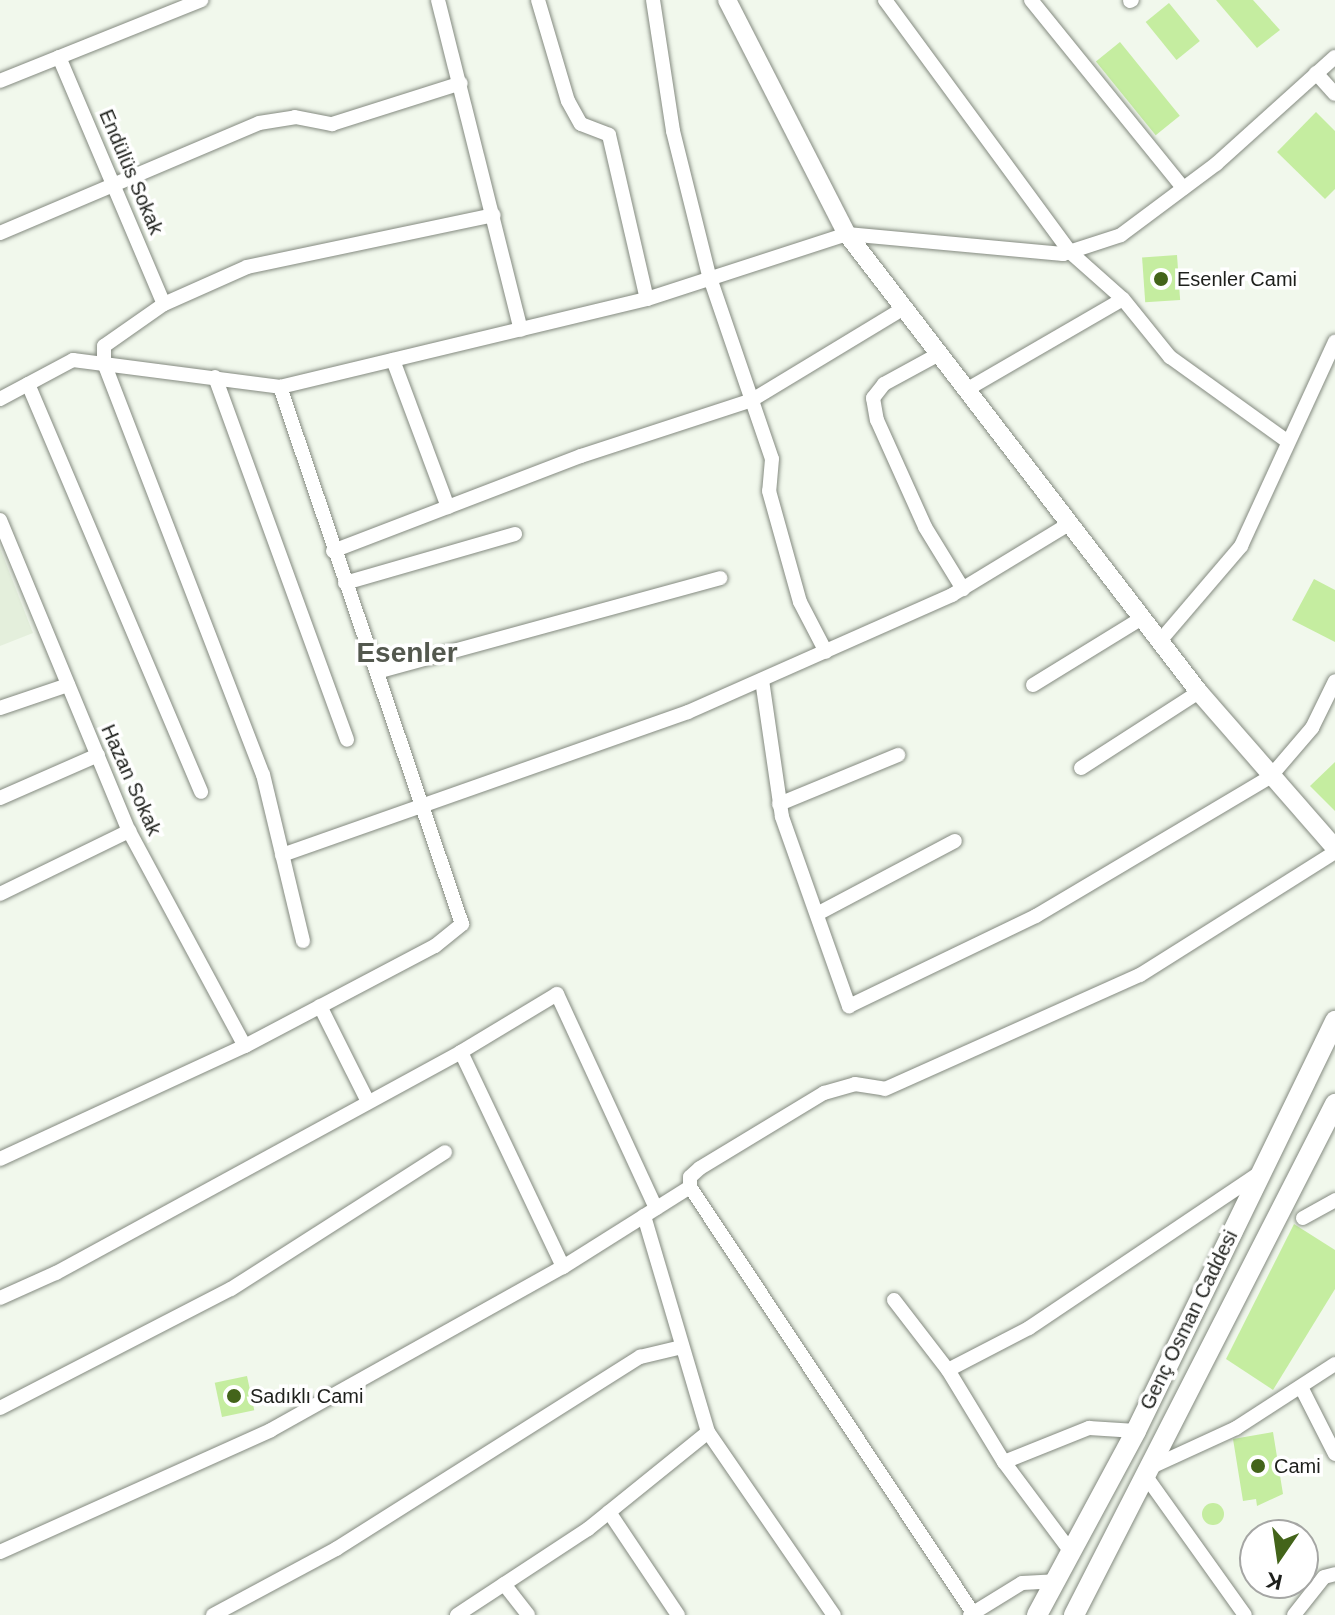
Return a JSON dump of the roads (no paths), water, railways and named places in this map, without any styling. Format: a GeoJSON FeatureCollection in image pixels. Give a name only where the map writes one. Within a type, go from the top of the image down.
{"type":"FeatureCollection","features":[{"type":"Feature","properties":{"kind":"main road","name":"Genç Osman Caddesi"},"geometry":{"type":"LineString","coordinates":[[1037,1615],[1136,1431],[1258,1174],[1335,1021]]}},
{"type":"Feature","properties":{"kind":"main road","name":"Genç Osman Caddesi"},"geometry":{"type":"LineString","coordinates":[[1074,1615],[1335,1104]]}},
{"type":"Feature","properties":{"kind":"street"},"geometry":{"type":"LineString","coordinates":[[0,81],[201,0]]}},
{"type":"Feature","properties":{"kind":"street"},"geometry":{"type":"LineString","coordinates":[[438,0],[521,330]]}},
{"type":"Feature","properties":{"kind":"street"},"geometry":{"type":"LineString","coordinates":[[538,0],[568,101],[581,124],[609,135],[647,299]]}},
{"type":"Feature","properties":{"kind":"street"},"geometry":{"type":"LineString","coordinates":[[653,0],[673,131],[709,275],[772,459],[769,491],[800,602],[826,652]]}},
{"type":"Feature","properties":{"kind":"street"},"geometry":{"type":"LineString","coordinates":[[727,0],[847,234],[1199,692],[1335,850],[1140,975],[885,1089],[855,1084],[824,1093],[690,1177],[690,1187],[971,1614],[1022,1583],[1055,1581]]}},
{"type":"Feature","properties":{"kind":"street"},"geometry":{"type":"LineString","coordinates":[[885,0],[1070,252],[1123,299],[1170,357],[1287,441]]}},
{"type":"Feature","properties":{"kind":"street"},"geometry":{"type":"LineString","coordinates":[[1031,0],[1183,188]]}},
{"type":"Feature","properties":{"kind":"street","name":"Endülüs Sokak"},"geometry":{"type":"LineString","coordinates":[[59,57],[164,304]]}},
{"type":"Feature","properties":{"kind":"street"},"geometry":{"type":"LineString","coordinates":[[0,399],[73,360],[131,364],[280,387],[647,299],[709,275],[847,234],[1070,252],[1121,235],[1183,188],[1335,57]]}},
{"type":"Feature","properties":{"kind":"street"},"geometry":{"type":"LineString","coordinates":[[1316,73],[1335,94]]}},
{"type":"Feature","properties":{"kind":"street"},"geometry":{"type":"LineString","coordinates":[[0,233],[259,123],[295,117],[332,124],[461,83]]}},
{"type":"Feature","properties":{"kind":"street"},"geometry":{"type":"LineString","coordinates":[[303,941],[263,775],[214,641],[104,362],[104,346],[164,304],[247,267],[494,215]]}},
{"type":"Feature","properties":{"kind":"street"},"geometry":{"type":"LineString","coordinates":[[966,390],[1123,299]]}},
{"type":"Feature","properties":{"kind":"street"},"geometry":{"type":"LineString","coordinates":[[333,551],[581,456],[752,400],[904,308]]}},
{"type":"Feature","properties":{"kind":"street"},"geometry":{"type":"LineString","coordinates":[[1160,641],[1241,546],[1335,342]]}},
{"type":"Feature","properties":{"kind":"street"},"geometry":{"type":"LineString","coordinates":[[939,354],[884,384],[873,398],[877,420],[925,527],[963,589]]}},
{"type":"Feature","properties":{"kind":"street"},"geometry":{"type":"LineString","coordinates":[[393,360],[448,507]]}},
{"type":"Feature","properties":{"kind":"street"},"geometry":{"type":"LineString","coordinates":[[215,377],[245,449],[347,740]]}},
{"type":"Feature","properties":{"kind":"street"},"geometry":{"type":"LineString","coordinates":[[28,384],[201,792]]}},
{"type":"Feature","properties":{"kind":"street"},"geometry":{"type":"LineString","coordinates":[[0,1159],[245,1046],[435,946],[462,924],[424,806],[333,551],[280,387]]}},
{"type":"Feature","properties":{"kind":"street","name":"Hazan Sokak"},"geometry":{"type":"LineString","coordinates":[[0,520],[129,831],[245,1046]]}},
{"type":"Feature","properties":{"kind":"street"},"geometry":{"type":"LineString","coordinates":[[282,855],[688,712],[963,589],[1069,524]]}},
{"type":"Feature","properties":{"kind":"street"},"geometry":{"type":"LineString","coordinates":[[345,583],[515,534]]}},
{"type":"Feature","properties":{"kind":"street"},"geometry":{"type":"LineString","coordinates":[[377,672],[720,578]]}},
{"type":"Feature","properties":{"kind":"street"},"geometry":{"type":"LineString","coordinates":[[1033,685],[1142,618]]}},
{"type":"Feature","properties":{"kind":"street"},"geometry":{"type":"LineString","coordinates":[[762,680],[779,804],[849,1006],[1036,916],[1270,777],[1312,728],[1335,681]]}},
{"type":"Feature","properties":{"kind":"street"},"geometry":{"type":"LineString","coordinates":[[0,708],[68,685]]}},
{"type":"Feature","properties":{"kind":"street"},"geometry":{"type":"LineString","coordinates":[[1081,768],[1199,692]]}},
{"type":"Feature","properties":{"kind":"street"},"geometry":{"type":"LineString","coordinates":[[0,798],[98,755]]}},
{"type":"Feature","properties":{"kind":"street"},"geometry":{"type":"LineString","coordinates":[[779,804],[898,755]]}},
{"type":"Feature","properties":{"kind":"street"},"geometry":{"type":"LineString","coordinates":[[0,894],[129,831]]}},
{"type":"Feature","properties":{"kind":"street"},"geometry":{"type":"LineString","coordinates":[[817,914],[955,841]]}},
{"type":"Feature","properties":{"kind":"street"},"geometry":{"type":"LineString","coordinates":[[0,1298],[56,1273],[461,1052],[557,994],[650,1212],[682,1347],[708,1432],[834,1615]]}},
{"type":"Feature","properties":{"kind":"street"},"geometry":{"type":"LineString","coordinates":[[320,1006],[368,1102]]}},
{"type":"Feature","properties":{"kind":"street"},"geometry":{"type":"LineString","coordinates":[[461,1052],[563,1267]]}},
{"type":"Feature","properties":{"kind":"street"},"geometry":{"type":"LineString","coordinates":[[0,1408],[231,1289],[445,1152]]}},
{"type":"Feature","properties":{"kind":"street"},"geometry":{"type":"LineString","coordinates":[[948,1370],[1029,1328],[1258,1174]]}},
{"type":"Feature","properties":{"kind":"street"},"geometry":{"type":"LineString","coordinates":[[0,1552],[271,1430],[563,1267],[690,1187]]}},
{"type":"Feature","properties":{"kind":"street"},"geometry":{"type":"LineString","coordinates":[[1303,1218],[1335,1200]]}},
{"type":"Feature","properties":{"kind":"street"},"geometry":{"type":"LineString","coordinates":[[894,1300],[948,1370],[1004,1462],[1071,1552]]}},
{"type":"Feature","properties":{"kind":"street"},"geometry":{"type":"LineString","coordinates":[[213,1615],[336,1549],[640,1357],[682,1347]]}},
{"type":"Feature","properties":{"kind":"street"},"geometry":{"type":"LineString","coordinates":[[1245,1615],[1146,1472],[1236,1428],[1335,1364]]}},
{"type":"Feature","properties":{"kind":"street"},"geometry":{"type":"LineString","coordinates":[[1301,1387],[1335,1454]]}},
{"type":"Feature","properties":{"kind":"street"},"geometry":{"type":"LineString","coordinates":[[1004,1462],[1089,1428],[1136,1431]]}},
{"type":"Feature","properties":{"kind":"street"},"geometry":{"type":"LineString","coordinates":[[457,1615],[609,1512],[708,1432]]}},
{"type":"Feature","properties":{"kind":"street"},"geometry":{"type":"LineString","coordinates":[[609,1512],[678,1615]]}},
{"type":"Feature","properties":{"kind":"street"},"geometry":{"type":"LineString","coordinates":[[1294,1615],[1324,1577],[1335,1574]]}},
{"type":"Feature","properties":{"kind":"street"},"geometry":{"type":"LineString","coordinates":[[504,1584],[528,1615]]}},
{"type":"Feature","properties":{"kind":"place","name":"Esenler Cami"},"geometry":{"type":"Point","coordinates":[1161,279]}},
{"type":"Feature","properties":{"kind":"place","name":"Sadıklı Cami"},"geometry":{"type":"Point","coordinates":[234,1396]}},
{"type":"Feature","properties":{"kind":"place","name":"Cami"},"geometry":{"type":"Point","coordinates":[1258,1466]}},
{"type":"Feature","properties":{"kind":"district","name":"Esenler"},"geometry":{"type":"Point","coordinates":[407,653]}}]}
